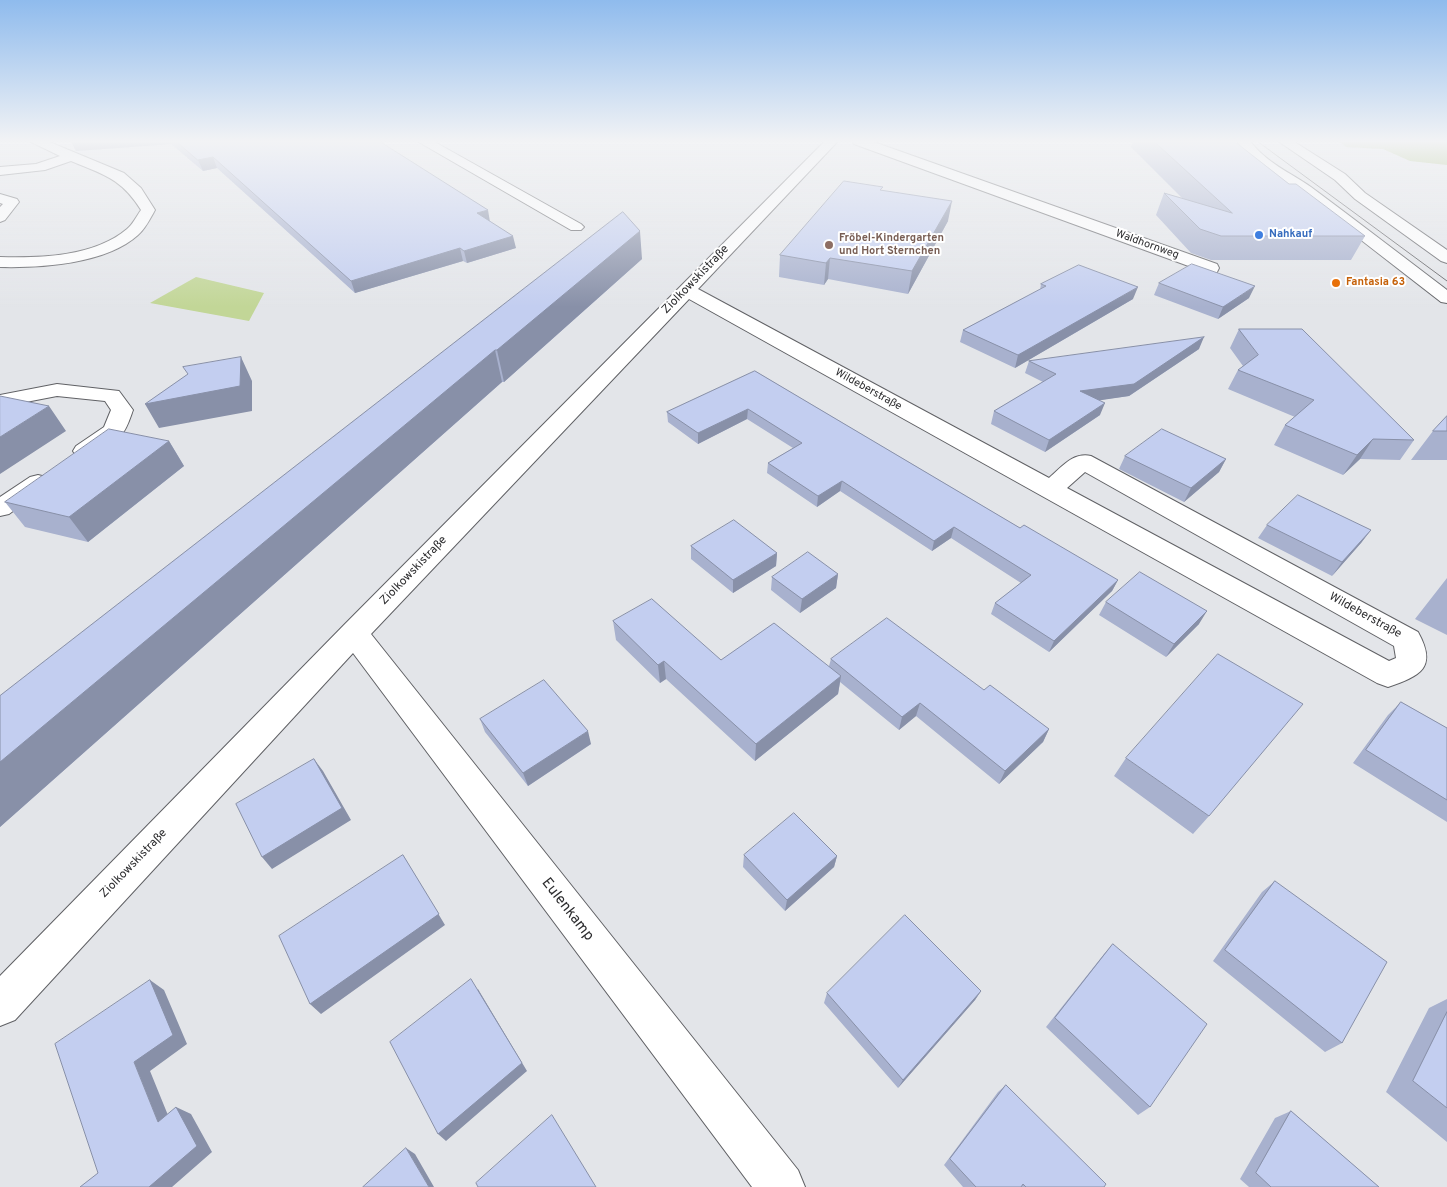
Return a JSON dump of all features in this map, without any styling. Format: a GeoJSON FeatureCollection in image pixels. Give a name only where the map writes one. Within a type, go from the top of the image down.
{"type":"FeatureCollection","features":[{"type":"Feature","properties":{"kind":"street"},"geometry":{"type":"LineString","coordinates":[[0,262],[48,261],[103,248],[131,233],[141,221],[148,210],[139,196]]}},
{"type":"Feature","properties":{"kind":"street"},"geometry":{"type":"LineString","coordinates":[[520,196],[576,228]]}},
{"type":"Feature","properties":{"kind":"street","name":"Ziolkowskistraße"},"geometry":{"type":"LineString","coordinates":[[0,1005],[354,633],[778,196]]}},
{"type":"Feature","properties":{"kind":"street","name":"Waldhornweg"},"geometry":{"type":"LineString","coordinates":[[1012,196],[1211,268]]}},
{"type":"Feature","properties":{"kind":"street"},"geometry":{"type":"LineString","coordinates":[[1314,196],[1447,298]]}},
{"type":"Feature","properties":{"kind":"street"},"geometry":{"type":"LineString","coordinates":[[1361,196],[1447,258]]}},
{"type":"Feature","properties":{"kind":"street"},"geometry":{"type":"LineString","coordinates":[[0,198],[12,202],[0,217]]}},
{"type":"Feature","properties":{"kind":"street","name":"Wildeberstraße"},"geometry":{"type":"LineString","coordinates":[[686,290],[1050,490],[1388,675],[1412,664],[1408,640],[1084,461],[1050,490]]}},
{"type":"Feature","properties":{"kind":"street"},"geometry":{"type":"LineString","coordinates":[[0,401],[57,390],[112,395],[122,410],[113,431],[0,508]]}},
{"type":"Feature","properties":{"kind":"street","name":"Eulenkamp"},"geometry":{"type":"LineString","coordinates":[[354,633],[781,1187]]}},
{"type":"Feature","properties":{"kind":"green space"},"geometry":{"type":"Polygon","coordinates":[[[196,277],[264,293],[249,321],[150,303],[196,277]]]}},
{"type":"Feature","properties":{"kind":"building"},"geometry":{"type":"Polygon","coordinates":[[[257,196],[467,196],[488,210],[477,213],[513,236],[464,251],[460,248],[351,281],[257,196]]]}},
{"type":"Feature","properties":{"kind":"building"},"geometry":{"type":"Polygon","coordinates":[[[831,196],[922,196],[952,201],[912,271],[830,258],[826,263],[780,255],[831,196]]]}},
{"type":"Feature","properties":{"kind":"building"},"geometry":{"type":"Polygon","coordinates":[[[1167,196],[1176,196],[1232,213],[1214,196],[1312,196],[1365,236],[1221,236],[1200,229],[1167,196]]]}},
{"type":"Feature","properties":{"kind":"building"},"geometry":{"type":"Polygon","coordinates":[[[623,212],[640,231],[0,762],[0,696],[623,212]]]}},
{"type":"Feature","properties":{"kind":"building"},"geometry":{"type":"Polygon","coordinates":[[[1192,264],[1255,286],[1223,307],[1159,283],[1192,264]]]}},
{"type":"Feature","properties":{"kind":"building"},"geometry":{"type":"Polygon","coordinates":[[[1079,265],[1138,287],[1018,355],[963,330],[1046,286],[1041,284],[1079,265]]]}},
{"type":"Feature","properties":{"kind":"building"},"geometry":{"type":"Polygon","coordinates":[[[1239,329],[1302,329],[1414,440],[1373,439],[1357,455],[1285,425],[1314,400],[1238,370],[1258,355],[1239,329]]]}},
{"type":"Feature","properties":{"kind":"building"},"geometry":{"type":"Polygon","coordinates":[[[1204,337],[1134,384],[1080,391],[1105,403],[1049,440],[994,411],[1056,374],[1029,361],[1204,337]]]}},
{"type":"Feature","properties":{"kind":"building"},"geometry":{"type":"Polygon","coordinates":[[[241,357],[240,386],[145,404],[188,374],[183,367],[241,357]]]}},
{"type":"Feature","properties":{"kind":"building"},"geometry":{"type":"Polygon","coordinates":[[[755,371],[1020,528],[1024,525],[1118,580],[1054,641],[995,603],[1031,575],[954,527],[934,541],[842,481],[818,496],[768,463],[802,443],[748,409],[698,433],[667,412],[755,371]]]}},
{"type":"Feature","properties":{"kind":"building"},"geometry":{"type":"Polygon","coordinates":[[[0,396],[49,406],[0,437],[0,396]]]}},
{"type":"Feature","properties":{"kind":"building"},"geometry":{"type":"Polygon","coordinates":[[[1447,416],[1447,431],[1433,431],[1447,416]]]}},
{"type":"Feature","properties":{"kind":"building"},"geometry":{"type":"Polygon","coordinates":[[[109,429],[169,441],[69,517],[5,502],[109,429]]]}},
{"type":"Feature","properties":{"kind":"building"},"geometry":{"type":"Polygon","coordinates":[[[1162,429],[1226,459],[1191,488],[1125,456],[1162,429]]]}},
{"type":"Feature","properties":{"kind":"building"},"geometry":{"type":"Polygon","coordinates":[[[1298,495],[1371,530],[1342,562],[1267,525],[1298,495]]]}},
{"type":"Feature","properties":{"kind":"building"},"geometry":{"type":"Polygon","coordinates":[[[734,520],[777,553],[733,580],[691,546],[734,520]]]}},
{"type":"Feature","properties":{"kind":"building"},"geometry":{"type":"Polygon","coordinates":[[[808,552],[838,574],[802,599],[772,577],[808,552]]]}},
{"type":"Feature","properties":{"kind":"building"},"geometry":{"type":"Polygon","coordinates":[[[1140,572],[1207,611],[1174,644],[1106,602],[1140,572]]]}},
{"type":"Feature","properties":{"kind":"building"},"geometry":{"type":"Polygon","coordinates":[[[652,599],[721,660],[774,623],[841,676],[756,744],[664,661],[658,665],[613,621],[652,599]]]}},
{"type":"Feature","properties":{"kind":"building"},"geometry":{"type":"Polygon","coordinates":[[[887,618],[984,690],[990,685],[1049,729],[1005,771],[920,703],[902,717],[831,659],[887,618]]]}},
{"type":"Feature","properties":{"kind":"building"},"geometry":{"type":"Polygon","coordinates":[[[1218,654],[1303,704],[1209,816],[1126,758],[1218,654]]]}},
{"type":"Feature","properties":{"kind":"building"},"geometry":{"type":"Polygon","coordinates":[[[544,680],[588,731],[523,773],[480,719],[544,680]]]}},
{"type":"Feature","properties":{"kind":"building"},"geometry":{"type":"Polygon","coordinates":[[[1401,702],[1447,728],[1447,800],[1366,750],[1401,702]]]}},
{"type":"Feature","properties":{"kind":"building"},"geometry":{"type":"Polygon","coordinates":[[[314,759],[342,808],[262,857],[236,804],[314,759]]]}},
{"type":"Feature","properties":{"kind":"building"},"geometry":{"type":"Polygon","coordinates":[[[794,813],[837,856],[787,900],[744,855],[794,813]]]}},
{"type":"Feature","properties":{"kind":"building"},"geometry":{"type":"Polygon","coordinates":[[[403,855],[439,914],[310,1004],[279,936],[403,855]]]}},
{"type":"Feature","properties":{"kind":"building"},"geometry":{"type":"Polygon","coordinates":[[[1275,881],[1387,962],[1342,1043],[1225,950],[1275,881]]]}},
{"type":"Feature","properties":{"kind":"building"},"geometry":{"type":"Polygon","coordinates":[[[905,915],[981,991],[903,1080],[827,993],[905,915]]]}},
{"type":"Feature","properties":{"kind":"building"},"geometry":{"type":"Polygon","coordinates":[[[1113,944],[1207,1024],[1150,1107],[1055,1018],[1113,944]]]}},
{"type":"Feature","properties":{"kind":"building"},"geometry":{"type":"Polygon","coordinates":[[[471,979],[522,1063],[438,1134],[390,1042],[471,979]]]}},
{"type":"Feature","properties":{"kind":"building"},"geometry":{"type":"Polygon","coordinates":[[[150,980],[173,1035],[134,1062],[158,1122],[176,1107],[197,1146],[149,1187],[80,1187],[98,1173],[55,1044],[150,980]]]}},
{"type":"Feature","properties":{"kind":"building"},"geometry":{"type":"Polygon","coordinates":[[[1447,1012],[1447,1108],[1413,1081],[1447,1012]]]}},
{"type":"Feature","properties":{"kind":"building"},"geometry":{"type":"Polygon","coordinates":[[[1006,1085],[1106,1184],[1104,1187],[1026,1187],[1023,1184],[1021,1187],[976,1187],[950,1159],[1006,1085]]]}},
{"type":"Feature","properties":{"kind":"building"},"geometry":{"type":"Polygon","coordinates":[[[1291,1111],[1379,1187],[1271,1187],[1256,1173],[1291,1111]]]}},
{"type":"Feature","properties":{"kind":"building"},"geometry":{"type":"Polygon","coordinates":[[[552,1115],[596,1187],[478,1187],[476,1183],[552,1115]]]}},
{"type":"Feature","properties":{"kind":"building"},"geometry":{"type":"Polygon","coordinates":[[[406,1148],[429,1187],[363,1187],[406,1148]]]}},
{"type":"Feature","properties":{"kind":"tram line"},"geometry":{"type":"LineString","coordinates":[[1332,196],[1447,281]]}},
{"type":"Feature","properties":{"kind":"place","name":"Nahkauf"},"geometry":{"type":"Point","coordinates":[1259,235]}},
{"type":"Feature","properties":{"kind":"place","name":"Fröbel-Kindergarten und Hort Sternchen"},"geometry":{"type":"Point","coordinates":[829,245]}},
{"type":"Feature","properties":{"kind":"place","name":"Fantasia 63"},"geometry":{"type":"Point","coordinates":[1336,283]}}]}
